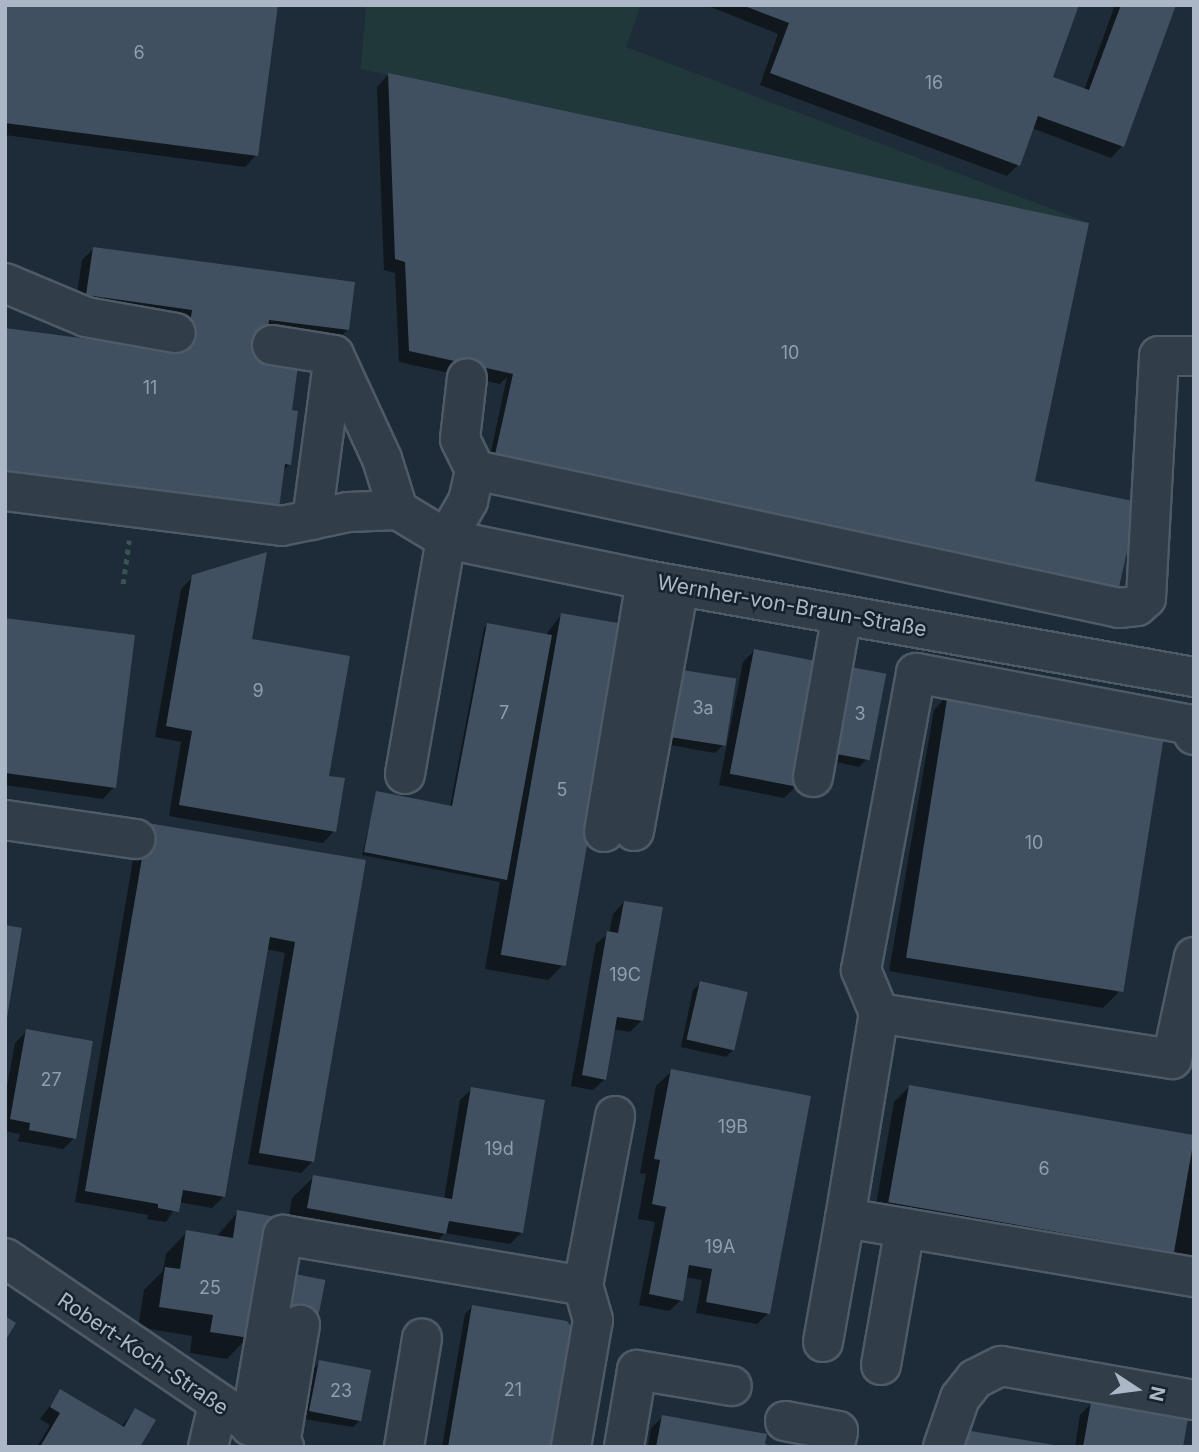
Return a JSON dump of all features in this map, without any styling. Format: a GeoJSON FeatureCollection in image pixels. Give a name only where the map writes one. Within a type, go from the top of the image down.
{"type":"FeatureCollection","features":[{"type":"Feature","properties":{"kind":"street"},"geometry":{"type":"LineString","coordinates":[[5,283],[86,317],[176,333]]}},
{"type":"Feature","properties":{"kind":"street"},"geometry":{"type":"LineString","coordinates":[[272,345],[334,355]]}},
{"type":"Feature","properties":{"kind":"street"},"geometry":{"type":"LineString","coordinates":[[5,491],[282,526],[348,512],[398,510],[382,459],[334,355]]}},
{"type":"Feature","properties":{"kind":"street"},"geometry":{"type":"LineString","coordinates":[[312,520],[334,355]]}},
{"type":"Feature","properties":{"kind":"street"},"geometry":{"type":"LineString","coordinates":[[475,470],[1119,607],[1137,606],[1146,598],[1159,356],[1194,356]]}},
{"type":"Feature","properties":{"kind":"street"},"geometry":{"type":"LineString","coordinates":[[405,774],[446,539],[468,501],[475,470],[460,439],[467,377]]}},
{"type":"Feature","properties":{"kind":"street","name":"Wernher-von-Braun-Straße"},"geometry":{"type":"LineString","coordinates":[[398,510],[446,539],[663,583],[1194,677]]}},
{"type":"Feature","properties":{"kind":"street"},"geometry":{"type":"LineString","coordinates":[[619,832],[663,583]]}},
{"type":"Feature","properties":{"kind":"street"},"geometry":{"type":"LineString","coordinates":[[813,777],[842,615]]}},
{"type":"Feature","properties":{"kind":"street"},"geometry":{"type":"LineString","coordinates":[[823,1342],[879,1013],[861,970],[916,673],[1187,724],[1194,735]]}},
{"type":"Feature","properties":{"kind":"street"},"geometry":{"type":"LineString","coordinates":[[5,820],[136,839]]}},
{"type":"Feature","properties":{"kind":"street"},"geometry":{"type":"LineString","coordinates":[[879,1013],[1172,1059],[1194,957]]}},
{"type":"Feature","properties":{"kind":"street"},"geometry":{"type":"LineString","coordinates":[[571,1447],[593,1320],[583,1286],[615,1116]]}},
{"type":"Feature","properties":{"kind":"street"},"geometry":{"type":"LineString","coordinates":[[845,1218],[1194,1277]]}},
{"type":"Feature","properties":{"kind":"street"},"geometry":{"type":"LineString","coordinates":[[881,1365],[905,1228]]}},
{"type":"Feature","properties":{"kind":"street"},"geometry":{"type":"LineString","coordinates":[[266,1439],[284,1235],[583,1286]]}},
{"type":"Feature","properties":{"kind":"street","name":"Robert-Koch-Straße"},"geometry":{"type":"LineString","coordinates":[[5,1258],[266,1439]]}},
{"type":"Feature","properties":{"kind":"street"},"geometry":{"type":"LineString","coordinates":[[266,1439],[300,1325]]}},
{"type":"Feature","properties":{"kind":"street"},"geometry":{"type":"LineString","coordinates":[[404,1447],[422,1338]]}},
{"type":"Feature","properties":{"kind":"street"},"geometry":{"type":"LineString","coordinates":[[943,1447],[960,1398],[975,1379],[1001,1366],[1194,1400]]}},
{"type":"Feature","properties":{"kind":"street"},"geometry":{"type":"LineString","coordinates":[[624,1447],[637,1370],[732,1385]]}},
{"type":"Feature","properties":{"kind":"street"},"geometry":{"type":"LineString","coordinates":[[208,1447],[218,1405]]}},
{"type":"Feature","properties":{"kind":"street"},"geometry":{"type":"LineString","coordinates":[[785,1421],[838,1431],[835,1447]]}},
{"type":"Feature","properties":{"kind":"path"},"geometry":{"type":"LineString","coordinates":[[123,584],[134,508]]}},
{"type":"Feature","properties":{"kind":"green space"},"geometry":{"type":"Polygon","coordinates":[[[366,5],[641,5],[626,47],[1089,223],[361,69],[366,5]]]}},
{"type":"Feature","properties":{"kind":"building"},"geometry":{"type":"Polygon","coordinates":[[[5,5],[278,5],[258,156],[5,123],[5,5]]]}},
{"type":"Feature","properties":{"kind":"building"},"geometry":{"type":"Polygon","coordinates":[[[742,5],[1079,5],[1053,77],[1089,90],[1121,5],[1176,5],[1124,147],[1038,116],[1020,166],[770,73],[789,23],[742,5]]]}},
{"type":"Feature","properties":{"kind":"building"},"geometry":{"type":"Polygon","coordinates":[[[388,73],[1089,223],[1035,481],[1138,502],[1118,592],[494,459],[513,374],[409,351],[405,262],[395,259],[388,73]]]}},
{"type":"Feature","properties":{"kind":"building"},"geometry":{"type":"Polygon","coordinates":[[[93,247],[355,282],[349,330],[269,320],[264,362],[298,366],[292,410],[298,411],[291,465],[285,464],[279,508],[5,472],[5,328],[186,352],[192,310],[86,295],[93,247]]]}},
{"type":"Feature","properties":{"kind":"building"},"geometry":{"type":"Polygon","coordinates":[[[267,552],[252,639],[350,656],[329,776],[345,778],[336,832],[179,805],[192,731],[166,726],[192,575],[267,552]]]}},
{"type":"Feature","properties":{"kind":"building"},"geometry":{"type":"Polygon","coordinates":[[[561,613],[626,624],[566,966],[501,955],[561,613]]]}},
{"type":"Feature","properties":{"kind":"building"},"geometry":{"type":"Polygon","coordinates":[[[5,618],[135,635],[116,788],[5,773],[5,618]]]}},
{"type":"Feature","properties":{"kind":"building"},"geometry":{"type":"Polygon","coordinates":[[[487,623],[552,635],[507,880],[364,852],[376,791],[452,806],[487,623]]]}},
{"type":"Feature","properties":{"kind":"building"},"geometry":{"type":"Polygon","coordinates":[[[754,649],[820,662],[796,786],[730,774],[754,649]]]}},
{"type":"Feature","properties":{"kind":"building"},"geometry":{"type":"Polygon","coordinates":[[[851,667],[886,674],[870,760],[834,753],[851,667]]]}},
{"type":"Feature","properties":{"kind":"building"},"geometry":{"type":"Polygon","coordinates":[[[682,670],[736,679],[726,746],[671,737],[682,670]]]}},
{"type":"Feature","properties":{"kind":"building"},"geometry":{"type":"Polygon","coordinates":[[[948,693],[1165,727],[1123,992],[906,958],[948,693]]]}},
{"type":"Feature","properties":{"kind":"building"},"geometry":{"type":"Polygon","coordinates":[[[148,823],[366,860],[314,1162],[259,1153],[295,942],[270,937],[225,1197],[183,1190],[179,1212],[158,1208],[158,1204],[85,1191],[148,823]]]}},
{"type":"Feature","properties":{"kind":"building"},"geometry":{"type":"Polygon","coordinates":[[[624,901],[663,907],[643,1021],[617,1017],[606,1080],[582,1075],[607,931],[618,933],[624,901]]]}},
{"type":"Feature","properties":{"kind":"building"},"geometry":{"type":"Polygon","coordinates":[[[5,925],[22,928],[7,1018],[5,1017],[5,925]]]}},
{"type":"Feature","properties":{"kind":"building"},"geometry":{"type":"Polygon","coordinates":[[[700,981],[748,992],[734,1050],[687,1039],[700,981]]]}},
{"type":"Feature","properties":{"kind":"building"},"geometry":{"type":"Polygon","coordinates":[[[26,1029],[93,1041],[76,1139],[29,1130],[30,1123],[10,1119],[26,1029]]]}},
{"type":"Feature","properties":{"kind":"building"},"geometry":{"type":"Polygon","coordinates":[[[671,1069],[811,1096],[770,1314],[706,1302],[712,1269],[689,1265],[683,1301],[649,1294],[666,1207],[652,1204],[660,1160],[654,1159],[671,1069]]]}},
{"type":"Feature","properties":{"kind":"building"},"geometry":{"type":"Polygon","coordinates":[[[909,1085],[1194,1135],[1174,1253],[888,1202],[909,1085]]]}},
{"type":"Feature","properties":{"kind":"building"},"geometry":{"type":"Polygon","coordinates":[[[471,1087],[545,1100],[523,1233],[449,1221],[446,1234],[307,1208],[313,1175],[452,1199],[471,1087]]]}},
{"type":"Feature","properties":{"kind":"building"},"geometry":{"type":"Polygon","coordinates":[[[237,1210],[271,1216],[250,1338],[210,1332],[213,1315],[159,1307],[165,1267],[180,1269],[186,1230],[233,1238],[237,1210]]]}},
{"type":"Feature","properties":{"kind":"building"},"geometry":{"type":"Polygon","coordinates":[[[295,1274],[325,1280],[317,1323],[287,1317],[295,1274]]]}},
{"type":"Feature","properties":{"kind":"building"},"geometry":{"type":"Polygon","coordinates":[[[472,1305],[567,1321],[578,1336],[559,1447],[448,1447],[472,1305]]]}},
{"type":"Feature","properties":{"kind":"building"},"geometry":{"type":"Polygon","coordinates":[[[5,1316],[16,1323],[5,1341],[5,1316]]]}},
{"type":"Feature","properties":{"kind":"building"},"geometry":{"type":"Polygon","coordinates":[[[319,1360],[371,1370],[361,1421],[309,1411],[319,1360]]]}},
{"type":"Feature","properties":{"kind":"building"},"geometry":{"type":"Polygon","coordinates":[[[60,1389],[124,1427],[135,1408],[156,1420],[140,1447],[40,1447],[60,1413],[50,1407],[60,1389]]]}},
{"type":"Feature","properties":{"kind":"building"},"geometry":{"type":"Polygon","coordinates":[[[1091,1402],[1188,1418],[1183,1447],[1083,1447],[1091,1402]]]}},
{"type":"Feature","properties":{"kind":"building"},"geometry":{"type":"Polygon","coordinates":[[[662,1415],[767,1434],[765,1444],[773,1447],[656,1447],[662,1415]]]}},
{"type":"Feature","properties":{"kind":"building"},"geometry":{"type":"Polygon","coordinates":[[[965,1430],[1054,1445],[962,1447],[965,1430]]]}}]}
